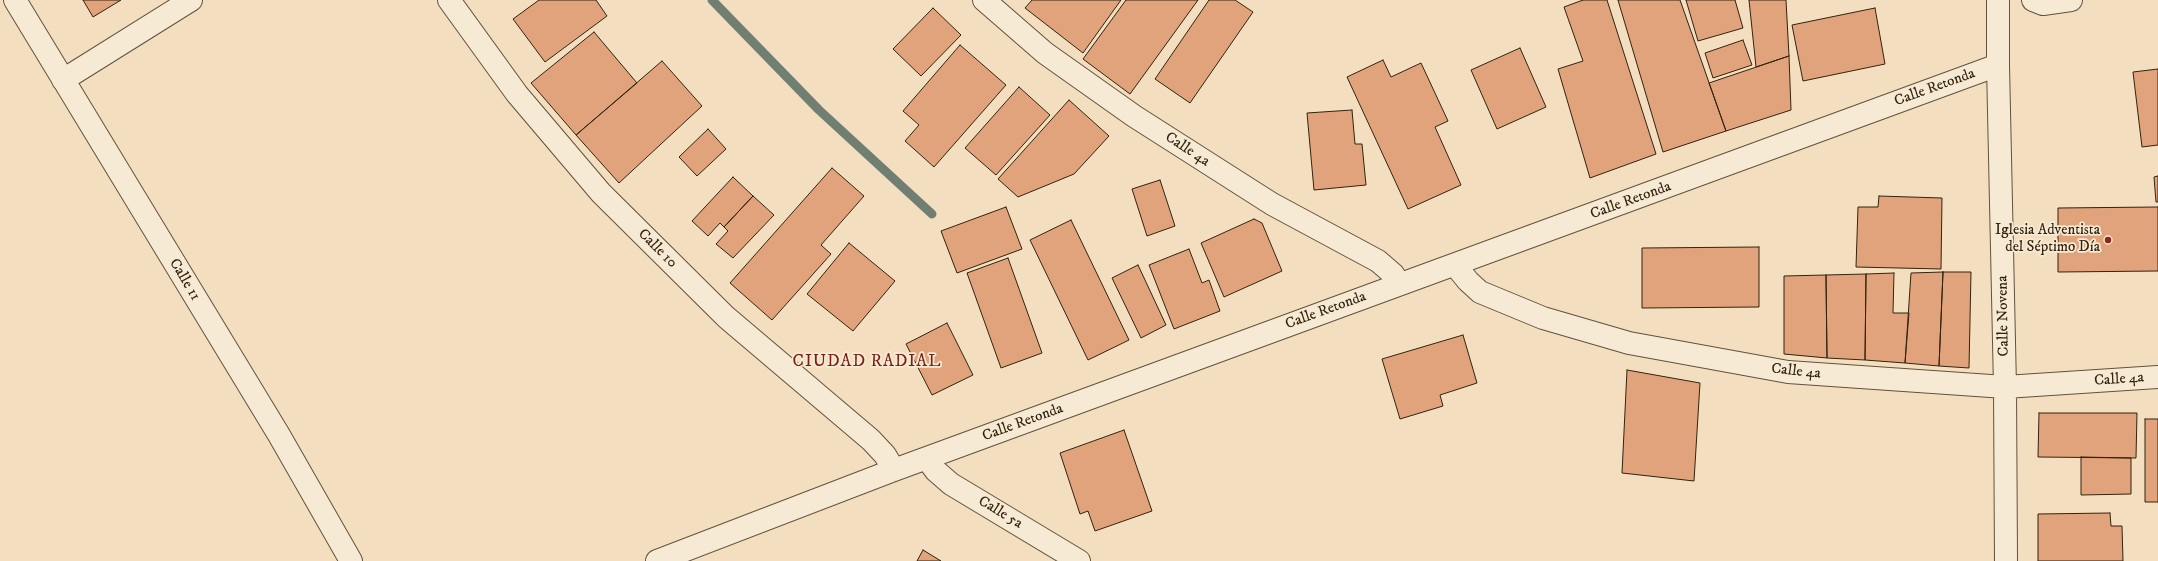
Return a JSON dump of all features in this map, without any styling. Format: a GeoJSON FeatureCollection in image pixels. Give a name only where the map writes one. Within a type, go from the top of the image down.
{"type":"FeatureCollection","features":[{"type":"Feature","properties":{"kind":"street","name":"Calle 11"},"geometry":{"type":"LineString","coordinates":[[15,0],[279,436],[351,561]]}},
{"type":"Feature","properties":{"kind":"street"},"geometry":{"type":"LineString","coordinates":[[63,80],[191,0]]}},
{"type":"Feature","properties":{"kind":"street","name":"Calle 10"},"geometry":{"type":"LineString","coordinates":[[449,0],[517,94],[601,193],[726,318],[871,440],[885,455],[894,470]]}},
{"type":"Feature","properties":{"kind":"street","name":"Calle 4a"},"geometry":{"type":"LineString","coordinates":[[984,0],[1045,53],[1134,116],[1272,204],[1378,261],[1393,274],[1399,284]]}},
{"type":"Feature","properties":{"kind":"street","name":"Calle Novena"},"geometry":{"type":"LineString","coordinates":[[1998,0],[2005,387],[2006,561]]}},
{"type":"Feature","properties":{"kind":"street"},"geometry":{"type":"LineString","coordinates":[[2033,0],[2044,4],[2071,0]]}},
{"type":"Feature","properties":{"kind":"street","name":"Calle Retonda"},"geometry":{"type":"LineString","coordinates":[[657,561],[894,470],[1399,284],[1455,266],[1998,65]]}},
{"type":"Feature","properties":{"kind":"street","name":"Calle 4a"},"geometry":{"type":"LineString","coordinates":[[1455,266],[1480,292],[1543,318],[1629,343],[1788,372],[2005,387],[2158,377]]}},
{"type":"Feature","properties":{"kind":"street","name":"Calle 5a"},"geometry":{"type":"LineString","coordinates":[[927,459],[936,471],[951,484],[1079,561]]}},
{"type":"Feature","properties":{"kind":"building"},"geometry":{"type":"Polygon","coordinates":[[[83,0],[121,0],[93,17],[83,0]]]}},
{"type":"Feature","properties":{"kind":"building"},"geometry":{"type":"Polygon","coordinates":[[[539,0],[596,0],[607,16],[545,62],[513,19],[539,0]]]}},
{"type":"Feature","properties":{"kind":"building"},"geometry":{"type":"Polygon","coordinates":[[[1032,0],[1121,0],[1083,53],[1025,8],[1032,0]]]}},
{"type":"Feature","properties":{"kind":"building"},"geometry":{"type":"Polygon","coordinates":[[[1126,0],[1198,0],[1130,94],[1083,59],[1126,0]]]}},
{"type":"Feature","properties":{"kind":"building"},"geometry":{"type":"Polygon","coordinates":[[[1209,0],[1235,0],[1253,12],[1190,103],[1155,79],[1209,0]]]}},
{"type":"Feature","properties":{"kind":"building"},"geometry":{"type":"Polygon","coordinates":[[[1583,0],[1607,0],[1656,154],[1590,178],[1558,69],[1583,61],[1564,7],[1583,0]]]}},
{"type":"Feature","properties":{"kind":"building"},"geometry":{"type":"Polygon","coordinates":[[[1618,0],[1680,0],[1726,131],[1663,152],[1618,0]]]}},
{"type":"Feature","properties":{"kind":"building"},"geometry":{"type":"Polygon","coordinates":[[[1686,0],[1735,0],[1743,28],[1698,41],[1686,0]]]}},
{"type":"Feature","properties":{"kind":"building"},"geometry":{"type":"Polygon","coordinates":[[[1749,0],[1786,0],[1789,56],[1756,67],[1749,0]]]}},
{"type":"Feature","properties":{"kind":"building"},"geometry":{"type":"Polygon","coordinates":[[[933,8],[961,35],[921,76],[893,49],[933,8]]]}},
{"type":"Feature","properties":{"kind":"building"},"geometry":{"type":"Polygon","coordinates":[[[1875,8],[1885,64],[1803,81],[1792,25],[1875,8]]]}},
{"type":"Feature","properties":{"kind":"building"},"geometry":{"type":"Polygon","coordinates":[[[594,32],[637,83],[576,135],[531,83],[594,32]]]}},
{"type":"Feature","properties":{"kind":"building"},"geometry":{"type":"Polygon","coordinates":[[[1743,40],[1752,65],[1713,78],[1705,53],[1743,40]]]}},
{"type":"Feature","properties":{"kind":"building"},"geometry":{"type":"Polygon","coordinates":[[[960,45],[1006,85],[934,167],[905,141],[919,125],[903,111],[960,45]]]}},
{"type":"Feature","properties":{"kind":"building"},"geometry":{"type":"Polygon","coordinates":[[[1520,48],[1546,107],[1497,129],[1471,70],[1520,48]]]}},
{"type":"Feature","properties":{"kind":"building"},"geometry":{"type":"Polygon","coordinates":[[[1789,56],[1791,110],[1726,131],[1709,83],[1789,56]]]}},
{"type":"Feature","properties":{"kind":"building"},"geometry":{"type":"Polygon","coordinates":[[[1383,60],[1391,77],[1421,63],[1448,121],[1435,127],[1461,185],[1408,209],[1347,77],[1383,60]]]}},
{"type":"Feature","properties":{"kind":"building"},"geometry":{"type":"Polygon","coordinates":[[[662,61],[702,106],[619,183],[576,135],[662,61]]]}},
{"type":"Feature","properties":{"kind":"building"},"geometry":{"type":"Polygon","coordinates":[[[2158,69],[2158,145],[2142,147],[2133,72],[2158,69]]]}},
{"type":"Feature","properties":{"kind":"building"},"geometry":{"type":"Polygon","coordinates":[[[1019,87],[1050,115],[996,175],[965,148],[1019,87]]]}},
{"type":"Feature","properties":{"kind":"building"},"geometry":{"type":"Polygon","coordinates":[[[1069,100],[1109,136],[1074,174],[1018,197],[998,179],[1069,100]]]}},
{"type":"Feature","properties":{"kind":"building"},"geometry":{"type":"Polygon","coordinates":[[[1352,110],[1355,144],[1362,144],[1366,185],[1314,190],[1307,113],[1352,110]]]}},
{"type":"Feature","properties":{"kind":"building"},"geometry":{"type":"Polygon","coordinates":[[[708,129],[726,149],[697,176],[679,157],[708,129]]]}},
{"type":"Feature","properties":{"kind":"building"},"geometry":{"type":"Polygon","coordinates":[[[832,168],[864,196],[821,245],[831,254],[772,320],[730,283],[832,168]]]}},
{"type":"Feature","properties":{"kind":"building"},"geometry":{"type":"Polygon","coordinates":[[[2158,176],[2158,202],[2156,202],[2154,177],[2158,176]]]}},
{"type":"Feature","properties":{"kind":"building"},"geometry":{"type":"Polygon","coordinates":[[[733,177],[753,196],[724,227],[720,223],[708,236],[692,221],[733,177]]]}},
{"type":"Feature","properties":{"kind":"building"},"geometry":{"type":"Polygon","coordinates":[[[1160,180],[1175,226],[1147,236],[1132,189],[1160,180]]]}},
{"type":"Feature","properties":{"kind":"building"},"geometry":{"type":"Polygon","coordinates":[[[753,196],[774,215],[733,258],[716,244],[728,231],[724,227],[753,196]]]}},
{"type":"Feature","properties":{"kind":"building"},"geometry":{"type":"Polygon","coordinates":[[[1879,196],[1942,198],[1941,269],[1856,267],[1858,207],[1878,207],[1879,196]]]}},
{"type":"Feature","properties":{"kind":"building"},"geometry":{"type":"Polygon","coordinates":[[[1006,207],[1022,249],[957,273],[941,231],[1006,207]]]}},
{"type":"Feature","properties":{"kind":"building","name":"Iglesia Adventista del Séptimo Día"},"geometry":{"type":"Polygon","coordinates":[[[2158,207],[2158,271],[2058,272],[2058,208],[2158,207]]]}},
{"type":"Feature","properties":{"kind":"building"},"geometry":{"type":"Polygon","coordinates":[[[1254,219],[1262,223],[1282,271],[1224,297],[1201,243],[1254,219]]]}},
{"type":"Feature","properties":{"kind":"building"},"geometry":{"type":"Polygon","coordinates":[[[1071,220],[1129,340],[1088,360],[1030,240],[1071,220]]]}},
{"type":"Feature","properties":{"kind":"building"},"geometry":{"type":"Polygon","coordinates":[[[849,243],[895,281],[853,331],[807,294],[849,243]]]}},
{"type":"Feature","properties":{"kind":"building"},"geometry":{"type":"Polygon","coordinates":[[[1759,247],[1759,307],[1642,308],[1642,248],[1759,247]]]}},
{"type":"Feature","properties":{"kind":"building"},"geometry":{"type":"Polygon","coordinates":[[[1189,249],[1202,283],[1209,280],[1220,311],[1174,329],[1149,265],[1189,249]]]}},
{"type":"Feature","properties":{"kind":"building"},"geometry":{"type":"Polygon","coordinates":[[[1008,258],[1042,353],[1001,368],[967,273],[1008,258]]]}},
{"type":"Feature","properties":{"kind":"building"},"geometry":{"type":"Polygon","coordinates":[[[1138,265],[1166,325],[1141,338],[1112,278],[1138,265]]]}},
{"type":"Feature","properties":{"kind":"building"},"geometry":{"type":"Polygon","coordinates":[[[1943,272],[1971,272],[1969,368],[1939,366],[1943,272]]]}},
{"type":"Feature","properties":{"kind":"building"},"geometry":{"type":"Polygon","coordinates":[[[1943,272],[1939,366],[1905,363],[1911,273],[1943,272]]]}},
{"type":"Feature","properties":{"kind":"building"},"geometry":{"type":"Polygon","coordinates":[[[1894,273],[1893,313],[1909,313],[1905,363],[1865,360],[1866,274],[1894,273]]]}},
{"type":"Feature","properties":{"kind":"building"},"geometry":{"type":"Polygon","coordinates":[[[1866,274],[1865,360],[1827,358],[1826,275],[1866,274]]]}},
{"type":"Feature","properties":{"kind":"building"},"geometry":{"type":"Polygon","coordinates":[[[1826,275],[1827,358],[1784,354],[1784,276],[1826,275]]]}},
{"type":"Feature","properties":{"kind":"building"},"geometry":{"type":"Polygon","coordinates":[[[947,323],[973,375],[932,395],[906,344],[947,323]]]}},
{"type":"Feature","properties":{"kind":"building"},"geometry":{"type":"Polygon","coordinates":[[[1463,335],[1477,383],[1440,395],[1443,406],[1400,419],[1382,359],[1463,335]]]}},
{"type":"Feature","properties":{"kind":"building"},"geometry":{"type":"Polygon","coordinates":[[[1627,370],[1700,383],[1694,481],[1622,473],[1627,370]]]}},
{"type":"Feature","properties":{"kind":"building"},"geometry":{"type":"Polygon","coordinates":[[[2039,413],[2137,413],[2136,458],[2038,457],[2039,413]]]}},
{"type":"Feature","properties":{"kind":"building"},"geometry":{"type":"Polygon","coordinates":[[[2145,419],[2158,419],[2158,502],[2145,502],[2145,419]]]}},
{"type":"Feature","properties":{"kind":"building"},"geometry":{"type":"Polygon","coordinates":[[[1124,430],[1152,511],[1095,531],[1088,511],[1080,514],[1060,453],[1124,430]]]}},
{"type":"Feature","properties":{"kind":"building"},"geometry":{"type":"Polygon","coordinates":[[[2081,457],[2131,458],[2131,494],[2081,495],[2081,457]]]}},
{"type":"Feature","properties":{"kind":"building"},"geometry":{"type":"Polygon","coordinates":[[[2110,513],[2111,526],[2122,526],[2123,561],[2038,561],[2038,514],[2110,513]]]}},
{"type":"Feature","properties":{"kind":"building"},"geometry":{"type":"Polygon","coordinates":[[[923,550],[941,561],[917,561],[923,550]]]}},
{"type":"Feature","properties":{"kind":"waterway"},"geometry":{"type":"LineString","coordinates":[[712,0],[819,110],[932,214]]}},
{"type":"Feature","properties":{"kind":"place","name":"Iglesia Adventista del Séptimo Día"},"geometry":{"type":"Point","coordinates":[2108,240]}},
{"type":"Feature","properties":{"kind":"district","name":"CIUDAD RADIAL"},"geometry":{"type":"Point","coordinates":[867,362]}}]}
